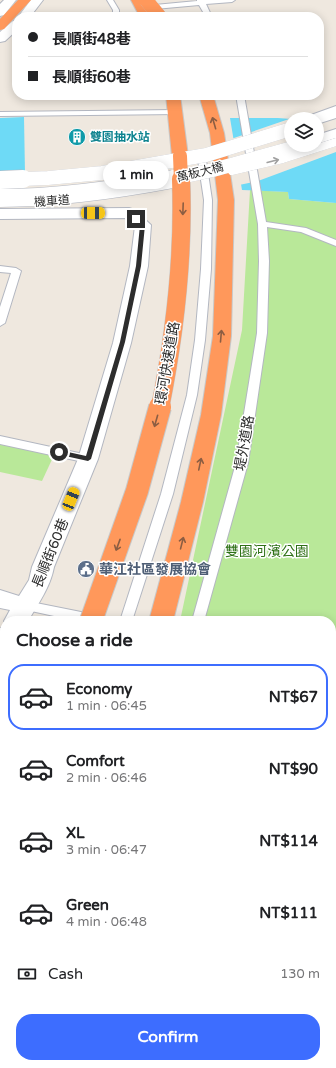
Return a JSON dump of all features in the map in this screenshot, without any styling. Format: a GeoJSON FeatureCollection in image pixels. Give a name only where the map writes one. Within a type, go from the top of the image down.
{"type":"FeatureCollection","features":[{"type":"Feature","properties":{"kind":"highway"},"geometry":{"type":"LineString","coordinates":[[17,12],[25,0]]}},
{"type":"Feature","properties":{"kind":"highway"},"geometry":{"type":"LineString","coordinates":[[143,6],[162,8]]}},
{"type":"Feature","properties":{"kind":"highway"},"geometry":{"type":"LineString","coordinates":[[5,30],[12,20]]}},
{"type":"Feature","properties":{"kind":"highway","name":"環河快速道路"},"geometry":{"type":"LineString","coordinates":[[93,616],[132,506],[159,411],[174,327],[181,262],[183,201],[174,100]]}},
{"type":"Feature","properties":{"kind":"highway"},"geometry":{"type":"LineString","coordinates":[[162,616],[192,502],[211,414],[222,336],[226,200],[217,133],[207,100]]}},
{"type":"Feature","properties":{"kind":"street"},"geometry":{"type":"LineString","coordinates":[[0,12],[10,0]]}},
{"type":"Feature","properties":{"kind":"street"},"geometry":{"type":"LineString","coordinates":[[28,12],[37,0]]}},
{"type":"Feature","properties":{"kind":"street"},"geometry":{"type":"LineString","coordinates":[[324,117],[336,113]]}},
{"type":"Feature","properties":{"kind":"street","name":"萬板大橋"},"geometry":{"type":"LineString","coordinates":[[0,180],[48,178],[102,173],[206,155],[284,131]]}},
{"type":"Feature","properties":{"kind":"street"},"geometry":{"type":"LineString","coordinates":[[324,137],[336,133]]}},
{"type":"Feature","properties":{"kind":"street","name":"萬板大橋"},"geometry":{"type":"LineString","coordinates":[[0,198],[25,198],[95,192],[157,183],[284,150]]}},
{"type":"Feature","properties":{"kind":"street","name":"長順街60巷"},"geometry":{"type":"LineString","coordinates":[[0,214],[129,213],[143,225],[139,266],[122,342],[88,459],[44,567],[40,581],[21,613]]}},
{"type":"Feature","properties":{"kind":"street"},"geometry":{"type":"LineString","coordinates":[[0,599],[21,613]]}},
{"type":"Feature","properties":{"kind":"lane"},"geometry":{"type":"LineString","coordinates":[[110,0],[116,12]]}},
{"type":"Feature","properties":{"kind":"lane"},"geometry":{"type":"LineString","coordinates":[[159,0],[162,8],[201,1],[232,0]]}},
{"type":"Feature","properties":{"kind":"lane"},"geometry":{"type":"LineString","coordinates":[[201,1],[206,12]]}},
{"type":"Feature","properties":{"kind":"lane","name":"堤外道路"},"geometry":{"type":"LineString","coordinates":[[199,616],[242,463],[262,333],[264,261],[262,224],[259,199],[241,100]]}},
{"type":"Feature","properties":{"kind":"lane"},"geometry":{"type":"LineString","coordinates":[[324,112],[336,108]]}},
{"type":"Feature","properties":{"kind":"lane"},"geometry":{"type":"LineString","coordinates":[[0,114],[176,112]]}},
{"type":"Feature","properties":{"kind":"lane"},"geometry":{"type":"LineString","coordinates":[[0,173],[48,172],[99,167],[200,151],[284,125]]}},
{"type":"Feature","properties":{"kind":"lane","name":"機車道"},"geometry":{"type":"LineString","coordinates":[[0,202],[23,203],[104,197],[160,189],[283,159],[336,142]]}},
{"type":"Feature","properties":{"kind":"lane"},"geometry":{"type":"LineString","coordinates":[[128,616],[167,494],[192,395],[200,340],[206,268],[208,200],[202,160]]}},
{"type":"Feature","properties":{"kind":"lane"},"geometry":{"type":"LineString","coordinates":[[262,224],[303,230],[336,244]]}},
{"type":"Feature","properties":{"kind":"lane"},"geometry":{"type":"LineString","coordinates":[[0,270],[16,271],[0,323]]}},
{"type":"Feature","properties":{"kind":"lane"},"geometry":{"type":"LineString","coordinates":[[0,440],[88,459]]}},
{"type":"Feature","properties":{"kind":"lane"},"geometry":{"type":"LineString","coordinates":[[21,613],[51,616]]}},
{"type":"Feature","properties":{"kind":"green space","name":"雙園河濱公園"},"geometry":{"type":"Polygon","coordinates":[[[250,190],[288,192],[289,199],[336,203],[336,616],[181,616],[242,330],[250,190]]]}},
{"type":"Feature","properties":{"kind":"green space"},"geometry":{"type":"Polygon","coordinates":[[[0,441],[55,453],[42,481],[0,472],[0,441]]]}},
{"type":"Feature","properties":{"kind":"water"},"geometry":{"type":"Polygon","coordinates":[[[24,117],[25,174],[0,174],[0,118],[24,117]]]}},
{"type":"Feature","properties":{"kind":"water"},"geometry":{"type":"Polygon","coordinates":[[[230,118],[284,118],[284,152],[324,152],[324,138],[336,126],[336,203],[289,199],[288,192],[242,190],[230,118]]]}},
{"type":"Feature","properties":{"kind":"pier"},"geometry":{"type":"Polygon","coordinates":[[[284,121],[284,152],[324,152],[324,122],[336,124],[336,152],[258,181],[239,185],[231,139],[284,121]]]}},
{"type":"Feature","properties":{"kind":"place","name":"雙園抽水站"},"geometry":{"type":"Point","coordinates":[77,137]}},
{"type":"Feature","properties":{"kind":"place","name":"華江社區發展協會"},"geometry":{"type":"Point","coordinates":[86,569]}},
{"type":"Feature","properties":{"kind":"route"},"geometry":{"type":"LineString","coordinates":[[59,452],[88,459],[122,342],[139,266],[143,225],[136,219]]}}]}
